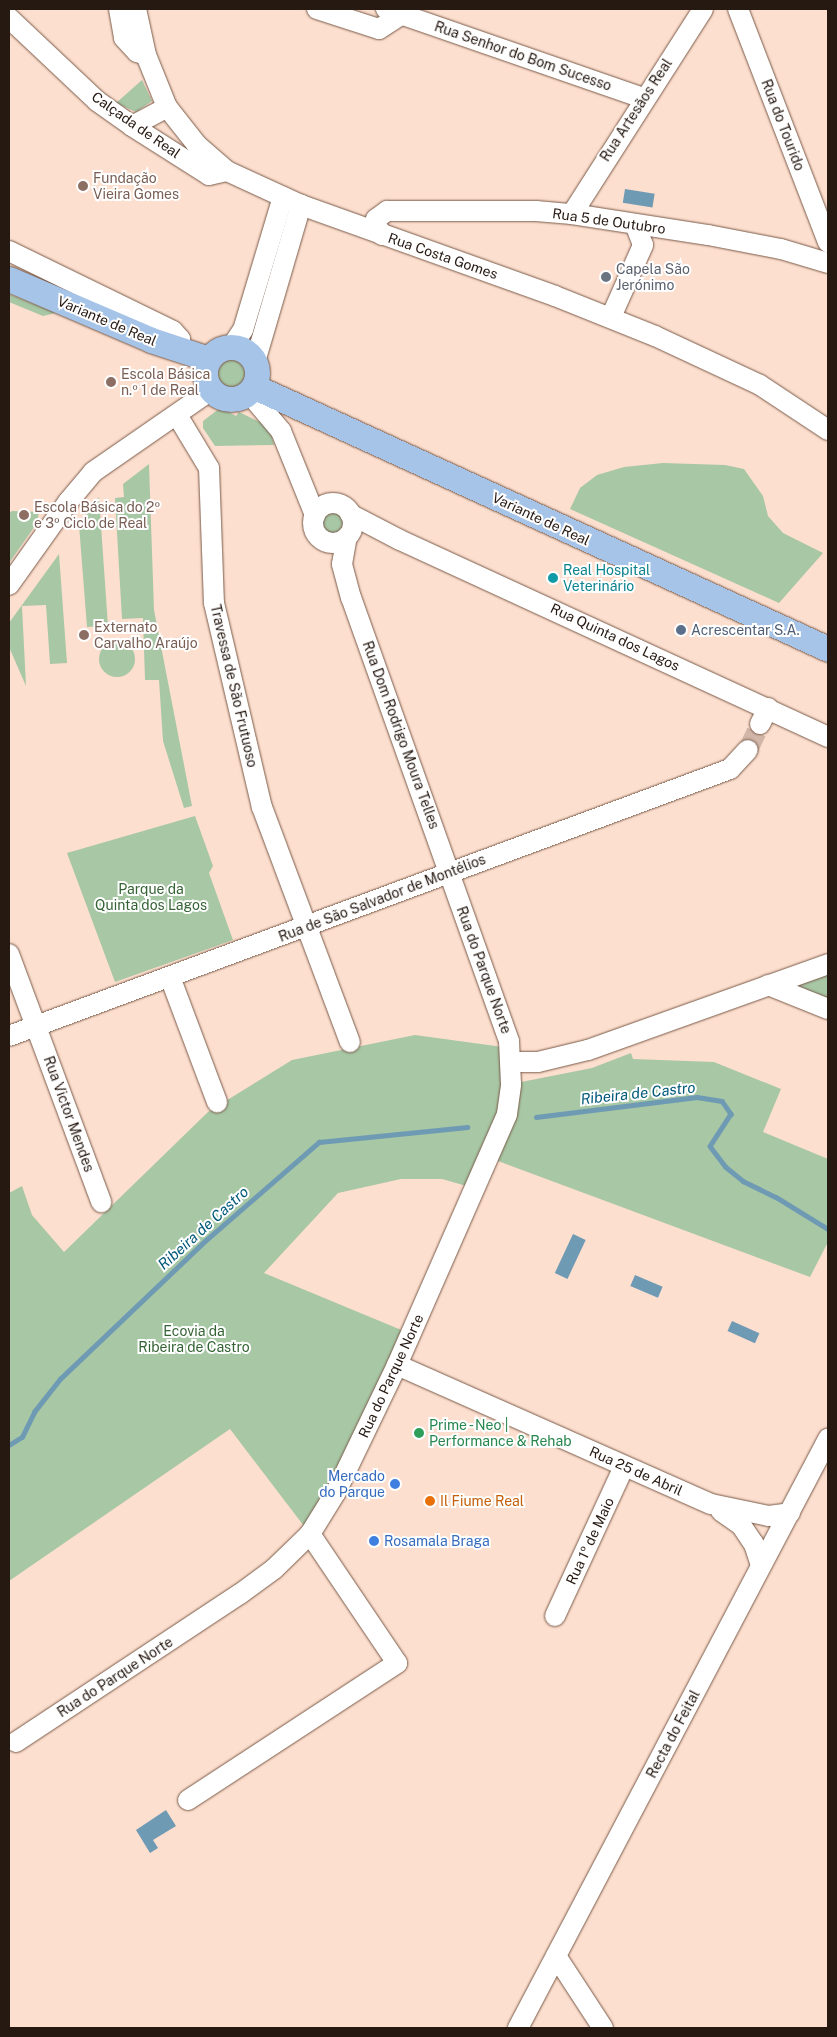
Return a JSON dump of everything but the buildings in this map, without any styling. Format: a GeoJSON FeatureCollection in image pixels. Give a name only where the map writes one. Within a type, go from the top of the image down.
{"type":"FeatureCollection","features":[{"type":"Feature","properties":{"kind":"main road","name":"Variante de Real"},"geometry":{"type":"LineString","coordinates":[[9,280],[179,350],[206,358]]}},
{"type":"Feature","properties":{"kind":"main road"},"geometry":{"type":"LineString","coordinates":[[230,349],[240,351],[255,362],[258,379],[252,390],[232,396],[212,389],[203,375],[206,358],[213,352],[230,349]]}},
{"type":"Feature","properties":{"kind":"main road","name":"Variante de Real"},"geometry":{"type":"LineString","coordinates":[[252,390],[828,649]]}},
{"type":"Feature","properties":{"kind":"street"},"geometry":{"type":"LineString","coordinates":[[119,9],[124,38],[137,52],[146,55]]}},
{"type":"Feature","properties":{"kind":"street","name":"Rua Costa Gomes"},"geometry":{"type":"LineString","coordinates":[[136,9],[146,55],[167,107],[196,145],[227,171],[292,201],[611,317],[720,364],[760,385],[828,430]]}},
{"type":"Feature","properties":{"kind":"street","name":"Rua Senhor do Bom Sucesso"},"geometry":{"type":"LineString","coordinates":[[317,9],[379,29],[394,12],[643,98]]}},
{"type":"Feature","properties":{"kind":"street","name":"Rua Artesãos Real"},"geometry":{"type":"LineString","coordinates":[[572,214],[643,98],[703,9]]}},
{"type":"Feature","properties":{"kind":"street","name":"Rua do Tourido"},"geometry":{"type":"LineString","coordinates":[[738,9],[828,242]]}},
{"type":"Feature","properties":{"kind":"street","name":"Calçada de Real"},"geometry":{"type":"LineString","coordinates":[[9,18],[97,101],[132,126],[209,175],[227,171]]}},
{"type":"Feature","properties":{"kind":"street"},"geometry":{"type":"LineString","coordinates":[[132,126],[167,107]]}},
{"type":"Feature","properties":{"kind":"street"},"geometry":{"type":"LineString","coordinates":[[230,349],[243,330],[292,201]]}},
{"type":"Feature","properties":{"kind":"street"},"geometry":{"type":"LineString","coordinates":[[255,362],[292,201]]}},
{"type":"Feature","properties":{"kind":"street"},"geometry":{"type":"LineString","coordinates":[[382,235],[376,225],[376,219],[387,211]]}},
{"type":"Feature","properties":{"kind":"street","name":"Rua 5 de Outubro"},"geometry":{"type":"LineString","coordinates":[[332,216],[387,211],[572,214],[781,249],[828,261]]}},
{"type":"Feature","properties":{"kind":"street"},"geometry":{"type":"LineString","coordinates":[[611,317],[643,245],[635,224]]}},
{"type":"Feature","properties":{"kind":"street"},"geometry":{"type":"LineString","coordinates":[[9,251],[174,331],[180,338],[179,350]]}},
{"type":"Feature","properties":{"kind":"street"},"geometry":{"type":"LineString","coordinates":[[9,585],[68,502],[93,472],[212,389]]}},
{"type":"Feature","properties":{"kind":"street"},"geometry":{"type":"LineString","coordinates":[[252,390],[281,431],[315,515],[313,526],[351,598]]}},
{"type":"Feature","properties":{"kind":"street","name":"Travessa de São Frutuoso"},"geometry":{"type":"LineString","coordinates":[[177,415],[209,468],[214,603],[262,807],[350,1042]]}},
{"type":"Feature","properties":{"kind":"street"},"geometry":{"type":"LineString","coordinates":[[315,515],[325,505],[334,504],[349,527],[342,564],[351,598]]}},
{"type":"Feature","properties":{"kind":"street"},"geometry":{"type":"LineString","coordinates":[[318,537],[330,543],[349,527]]}},
{"type":"Feature","properties":{"kind":"street","name":"Rua Quinta dos Lagos"},"geometry":{"type":"LineString","coordinates":[[349,527],[400,540],[764,716],[828,737]]}},
{"type":"Feature","properties":{"kind":"street","name":"Rua Dom Rodrigo Moura Telles"},"geometry":{"type":"LineString","coordinates":[[351,598],[450,872]]}},
{"type":"Feature","properties":{"kind":"street","name":"Rua de São Salvador de Montélios"},"geometry":{"type":"LineString","coordinates":[[9,1036],[730,769],[748,750]]}},
{"type":"Feature","properties":{"kind":"street","name":"Rua do Parque Norte"},"geometry":{"type":"LineString","coordinates":[[16,1742],[240,1594],[274,1569],[310,1534],[336,1492],[397,1364],[507,1114],[511,1062],[509,1041],[494,993],[450,872]]}},
{"type":"Feature","properties":{"kind":"street","name":"Rua Victor Mendes"},"geometry":{"type":"LineString","coordinates":[[9,954],[101,1202]]}},
{"type":"Feature","properties":{"kind":"street"},"geometry":{"type":"LineString","coordinates":[[511,1062],[538,1062],[588,1050],[828,964]]}},
{"type":"Feature","properties":{"kind":"street"},"geometry":{"type":"LineString","coordinates":[[170,977],[217,1102]]}},
{"type":"Feature","properties":{"kind":"street"},"geometry":{"type":"LineString","coordinates":[[768,985],[828,1008]]}},
{"type":"Feature","properties":{"kind":"street","name":"Rua 25 de Abril"},"geometry":{"type":"LineString","coordinates":[[397,1364],[624,1467],[711,1504],[769,1516],[790,1513]]}},
{"type":"Feature","properties":{"kind":"street","name":"Recta do Feital"},"geometry":{"type":"LineString","coordinates":[[518,2028],[761,1564],[826,1448]]}},
{"type":"Feature","properties":{"kind":"street","name":"Rua 1º de Maio"},"geometry":{"type":"LineString","coordinates":[[554,1616],[624,1467]]}},
{"type":"Feature","properties":{"kind":"street","name":"Rua 25 de Abril"},"geometry":{"type":"LineString","coordinates":[[711,1504],[741,1525],[754,1544],[761,1564]]}},
{"type":"Feature","properties":{"kind":"street"},"geometry":{"type":"LineString","coordinates":[[188,1800],[397,1663],[310,1534]]}},
{"type":"Feature","properties":{"kind":"street"},"geometry":{"type":"LineString","coordinates":[[556,1956],[603,2028]]}},
{"type":"Feature","properties":{"kind":"green space"},"geometry":{"type":"Polygon","coordinates":[[[142,80],[152,101],[136,112],[116,103],[142,80]]]}},
{"type":"Feature","properties":{"kind":"green space"},"geometry":{"type":"Polygon","coordinates":[[[9,294],[56,313],[43,316],[9,302],[9,294]]]}},
{"type":"Feature","properties":{"kind":"green space"},"geometry":{"type":"Polygon","coordinates":[[[230,354],[237,355],[242,359],[246,364],[246,378],[242,383],[237,387],[230,388],[223,387],[218,383],[214,378],[213,371],[214,364],[218,359],[223,355],[230,354]]]}},
{"type":"Feature","properties":{"kind":"green space"},"geometry":{"type":"Polygon","coordinates":[[[224,405],[231,408],[229,412],[236,416],[239,412],[262,423],[271,433],[274,445],[215,446],[203,428],[203,421],[224,405]]]}},
{"type":"Feature","properties":{"kind":"green space"},"geometry":{"type":"Polygon","coordinates":[[[663,463],[725,465],[744,469],[763,496],[768,516],[783,533],[823,553],[779,603],[570,509],[580,488],[597,475],[624,467],[663,463]]]}},
{"type":"Feature","properties":{"kind":"green space"},"geometry":{"type":"Polygon","coordinates":[[[149,464],[154,610],[192,806],[184,808],[163,741],[159,680],[145,680],[143,618],[122,619],[115,498],[124,497],[123,484],[149,464]]]}},
{"type":"Feature","properties":{"kind":"green space"},"geometry":{"type":"Polygon","coordinates":[[[99,497],[108,626],[87,627],[79,525],[99,497]]]}},
{"type":"Feature","properties":{"kind":"green space"},"geometry":{"type":"Polygon","coordinates":[[[12,511],[39,512],[37,523],[9,563],[9,513],[12,511]]]}},
{"type":"Feature","properties":{"kind":"green space"},"geometry":{"type":"Polygon","coordinates":[[[332,511],[341,515],[345,524],[341,533],[332,537],[323,533],[319,524],[323,515],[332,511]]]}},
{"type":"Feature","properties":{"kind":"green space"},"geometry":{"type":"Polygon","coordinates":[[[59,554],[67,663],[50,664],[46,605],[22,606],[26,686],[9,647],[9,623],[59,554]]]}},
{"type":"Feature","properties":{"kind":"green space"},"geometry":{"type":"Polygon","coordinates":[[[117,641],[129,647],[135,659],[129,671],[117,677],[105,671],[99,659],[105,647],[117,641]]]}},
{"type":"Feature","properties":{"kind":"green space","name":"Parque da Quinta dos Lagos"},"geometry":{"type":"Polygon","coordinates":[[[195,816],[213,866],[209,873],[233,940],[115,982],[67,853],[195,816]]]}},
{"type":"Feature","properties":{"kind":"green space"},"geometry":{"type":"Polygon","coordinates":[[[828,973],[828,1001],[794,986],[828,973]]]}},
{"type":"Feature","properties":{"kind":"green space","name":"Ecovia da Ribeira de Castro"},"geometry":{"type":"Polygon","coordinates":[[[415,1035],[510,1048],[511,1084],[592,1068],[631,1053],[633,1059],[714,1062],[781,1089],[763,1132],[828,1159],[828,1242],[810,1277],[490,1158],[477,1189],[442,1179],[401,1179],[338,1193],[264,1273],[411,1334],[310,1534],[230,1429],[9,1581],[9,1193],[22,1186],[32,1215],[64,1252],[208,1112],[292,1060],[415,1035]]]}},
{"type":"Feature","properties":{"kind":"water"},"geometry":{"type":"Polygon","coordinates":[[[625,189],[655,194],[652,208],[623,203],[625,189]]]}},
{"type":"Feature","properties":{"kind":"water"},"geometry":{"type":"Polygon","coordinates":[[[573,1234],[586,1240],[568,1279],[555,1273],[573,1234]]]}},
{"type":"Feature","properties":{"kind":"water"},"geometry":{"type":"Polygon","coordinates":[[[635,1275],[663,1287],[658,1298],[630,1286],[635,1275]]]}},
{"type":"Feature","properties":{"kind":"water"},"geometry":{"type":"Polygon","coordinates":[[[732,1321],[759,1333],[755,1343],[728,1331],[732,1321]]]}},
{"type":"Feature","properties":{"kind":"water"},"geometry":{"type":"Polygon","coordinates":[[[166,1810],[176,1826],[153,1840],[158,1848],[150,1853],[136,1830],[166,1810]]]}},
{"type":"Feature","properties":{"kind":"waterway","name":"Ribeira de Castro"},"geometry":{"type":"LineString","coordinates":[[536,1117],[697,1097],[722,1101],[731,1114],[710,1146],[726,1167],[743,1181],[776,1197],[828,1229]]}},
{"type":"Feature","properties":{"kind":"waterway","name":"Ribeira de Castro"},"geometry":{"type":"LineString","coordinates":[[9,1445],[22,1437],[34,1412],[60,1379],[205,1241],[319,1142],[467,1127]]}},
{"type":"Feature","properties":{"kind":"tunnel"},"geometry":{"type":"LineString","coordinates":[[748,750],[760,724]]}},
{"type":"Feature","properties":{"kind":"place","name":"Fundação Vieira Gomes"},"geometry":{"type":"Point","coordinates":[83,186]}},
{"type":"Feature","properties":{"kind":"place","name":"Capela São Jerónimo"},"geometry":{"type":"Point","coordinates":[606,277]}},
{"type":"Feature","properties":{"kind":"place","name":"Escola Básica n.º 1 de Real"},"geometry":{"type":"Point","coordinates":[111,382]}},
{"type":"Feature","properties":{"kind":"place","name":"Escola Básica do 2º e 3º Ciclo de Real"},"geometry":{"type":"Point","coordinates":[24,515]}},
{"type":"Feature","properties":{"kind":"place","name":"Real Hospital Veterinário"},"geometry":{"type":"Point","coordinates":[553,578]}},
{"type":"Feature","properties":{"kind":"place","name":"Acrescentar S.A."},"geometry":{"type":"Point","coordinates":[681,630]}},
{"type":"Feature","properties":{"kind":"place","name":"Externato Carvalho Araújo"},"geometry":{"type":"Point","coordinates":[84,635]}},
{"type":"Feature","properties":{"kind":"place","name":"Prime - Neo | Performance & Rehab"},"geometry":{"type":"Point","coordinates":[419,1433]}},
{"type":"Feature","properties":{"kind":"place","name":"Mercado do Parque"},"geometry":{"type":"Point","coordinates":[395,1484]}},
{"type":"Feature","properties":{"kind":"place","name":"Il Fiume Real"},"geometry":{"type":"Point","coordinates":[430,1501]}},
{"type":"Feature","properties":{"kind":"place","name":"Rosamala Braga"},"geometry":{"type":"Point","coordinates":[374,1541]}}]}
